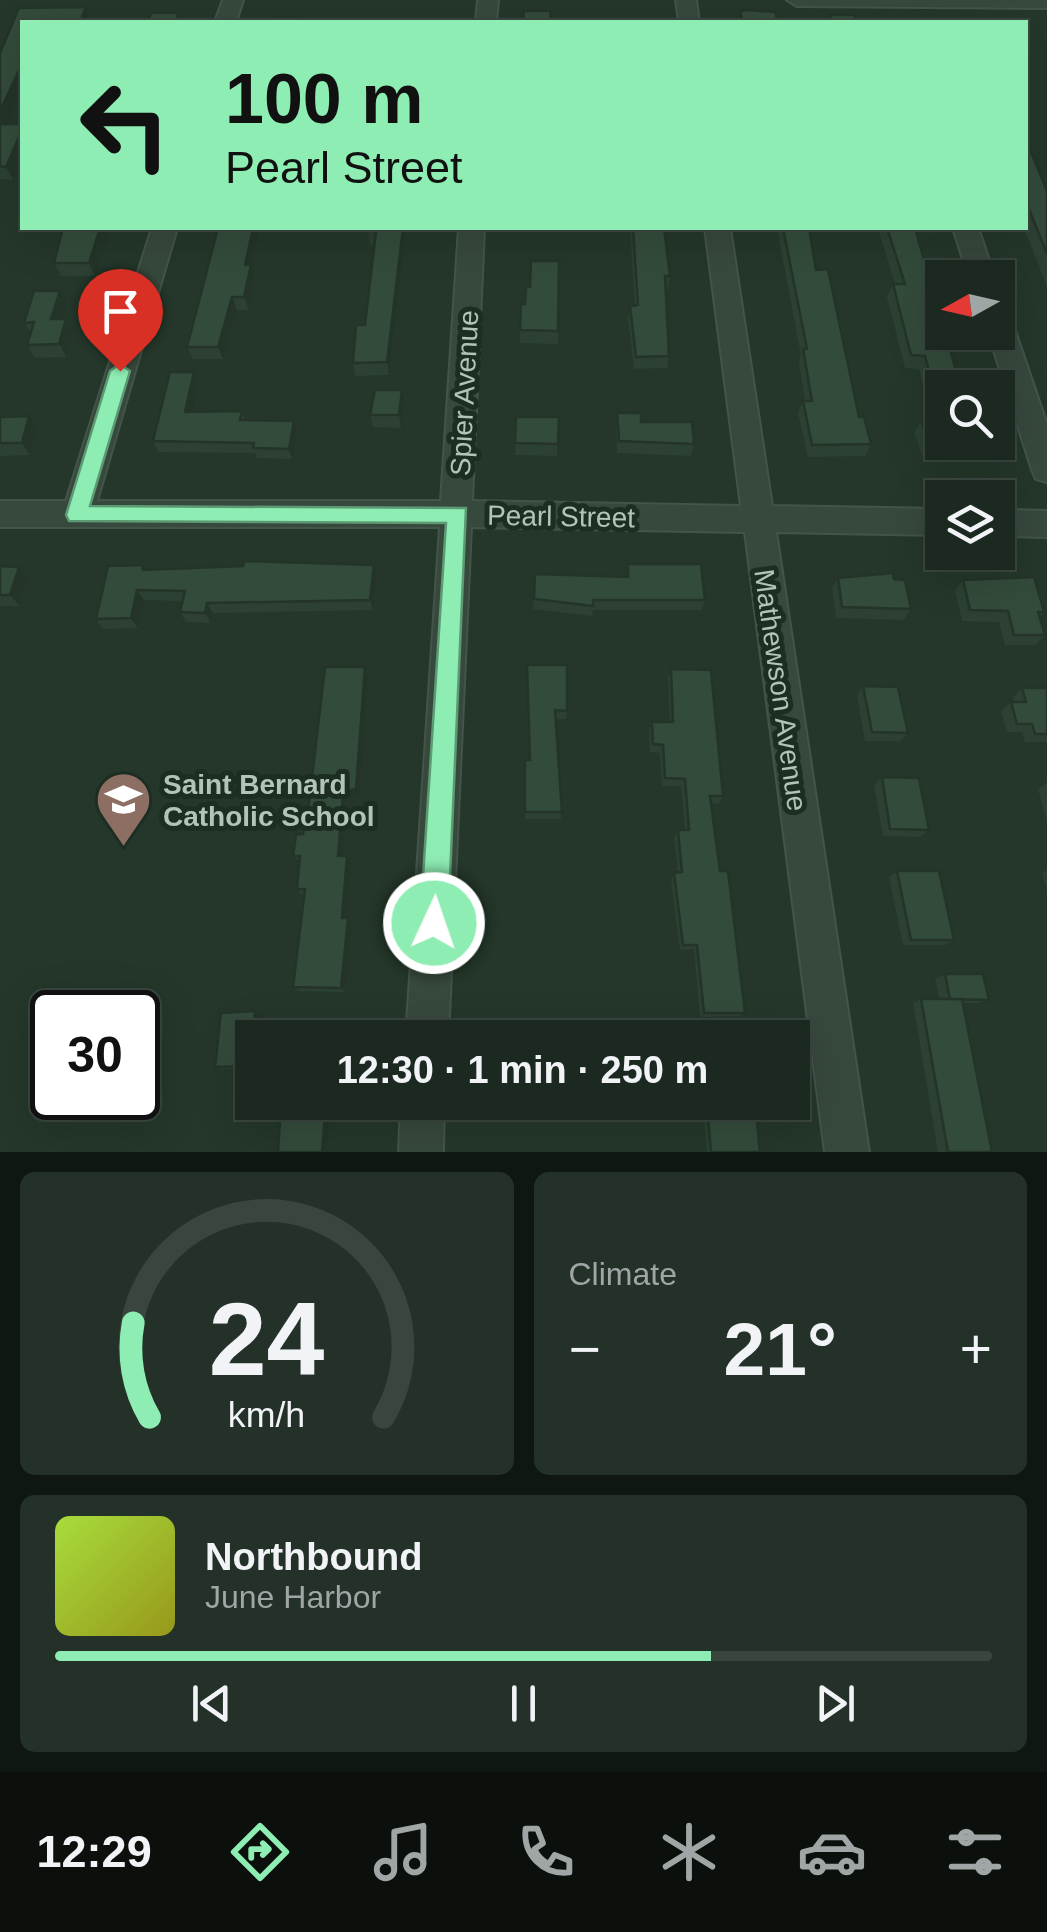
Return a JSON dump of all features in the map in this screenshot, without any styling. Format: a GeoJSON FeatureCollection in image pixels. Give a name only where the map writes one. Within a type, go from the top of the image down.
{"type":"FeatureCollection","features":[{"type":"Feature","properties":{"kind":"street"},"geometry":{"type":"LineString","coordinates":[[797,0],[1047,2]]}},
{"type":"Feature","properties":{"kind":"street"},"geometry":{"type":"LineString","coordinates":[[76,515],[163,230]]}},
{"type":"Feature","properties":{"kind":"street","name":"Spier Avenue"},"geometry":{"type":"LineString","coordinates":[[428,1020],[472,230]]}},
{"type":"Feature","properties":{"kind":"street","name":"Mathewson Avenue"},"geometry":{"type":"LineString","coordinates":[[718,230],[847,1152]]}},
{"type":"Feature","properties":{"kind":"street"},"geometry":{"type":"LineString","coordinates":[[967,230],[976,260]]}},
{"type":"Feature","properties":{"kind":"street"},"geometry":{"type":"LineString","coordinates":[[1007,350],[1047,470]]}},
{"type":"Feature","properties":{"kind":"street","name":"Pearl Street"},"geometry":{"type":"LineString","coordinates":[[0,514],[458,514],[925,522]]}},
{"type":"Feature","properties":{"kind":"street"},"geometry":{"type":"LineString","coordinates":[[1015,523],[1047,524]]}},
{"type":"Feature","properties":{"kind":"street"},"geometry":{"type":"LineString","coordinates":[[420,1152],[423,1120]]}},
{"type":"Feature","properties":{"kind":"building"},"geometry":{"type":"Polygon","coordinates":[[[86,7],[81,20],[20,20],[20,68],[0,111],[0,53],[19,8],[86,7]]]}},
{"type":"Feature","properties":{"kind":"building"},"geometry":{"type":"Polygon","coordinates":[[[524,11],[550,11],[551,20],[523,20],[524,11]]]}},
{"type":"Feature","properties":{"kind":"building"},"geometry":{"type":"Polygon","coordinates":[[[740,12],[775,12],[777,20],[742,20],[740,12]]]}},
{"type":"Feature","properties":{"kind":"building"},"geometry":{"type":"Polygon","coordinates":[[[151,13],[178,13],[176,20],[149,20],[151,13]]]}},
{"type":"Feature","properties":{"kind":"building"},"geometry":{"type":"Polygon","coordinates":[[[830,15],[854,15],[855,20],[831,20],[830,15]]]}},
{"type":"Feature","properties":{"kind":"building"},"geometry":{"type":"Polygon","coordinates":[[[0,124],[20,124],[20,135],[6,167],[0,166],[0,124]]]}},
{"type":"Feature","properties":{"kind":"building"},"geometry":{"type":"Polygon","coordinates":[[[1028,144],[1047,191],[1047,254],[1028,206],[1028,144]]]}},
{"type":"Feature","properties":{"kind":"building"},"geometry":{"type":"Polygon","coordinates":[[[62,230],[99,230],[89,263],[54,263],[62,230]]]}},
{"type":"Feature","properties":{"kind":"building"},"geometry":{"type":"Polygon","coordinates":[[[217,230],[253,230],[245,265],[251,265],[244,297],[232,297],[218,347],[187,347],[217,230]]]}},
{"type":"Feature","properties":{"kind":"building"},"geometry":{"type":"Polygon","coordinates":[[[403,230],[387,362],[353,363],[356,325],[365,325],[376,231],[368,231],[403,230]]]}},
{"type":"Feature","properties":{"kind":"building"},"geometry":{"type":"Polygon","coordinates":[[[633,230],[664,230],[670,276],[665,276],[669,356],[636,357],[630,306],[638,305],[633,230]]]}},
{"type":"Feature","properties":{"kind":"building"},"geometry":{"type":"Polygon","coordinates":[[[783,230],[809,230],[816,270],[828,269],[859,417],[864,417],[871,444],[812,445],[803,401],[812,401],[803,349],[807,349],[783,230]]]}},
{"type":"Feature","properties":{"kind":"building"},"geometry":{"type":"Polygon","coordinates":[[[888,230],[916,230],[925,263],[925,350],[950,350],[956,370],[929,370],[925,356],[911,355],[893,284],[905,284],[888,230]]]}},
{"type":"Feature","properties":{"kind":"building"},"geometry":{"type":"Polygon","coordinates":[[[531,261],[559,261],[558,331],[520,330],[521,304],[525,304],[526,287],[530,287],[531,261]]]}},
{"type":"Feature","properties":{"kind":"building"},"geometry":{"type":"Polygon","coordinates":[[[34,291],[60,291],[51,319],[66,319],[59,344],[27,345],[34,322],[24,323],[34,291]]]}},
{"type":"Feature","properties":{"kind":"building"},"geometry":{"type":"Polygon","coordinates":[[[170,372],[194,372],[185,412],[242,411],[240,420],[294,421],[289,449],[253,448],[254,443],[153,441],[170,372]]]}},
{"type":"Feature","properties":{"kind":"building"},"geometry":{"type":"Polygon","coordinates":[[[375,390],[402,390],[399,415],[370,415],[375,390]]]}},
{"type":"Feature","properties":{"kind":"building"},"geometry":{"type":"Polygon","coordinates":[[[617,413],[641,413],[641,422],[692,422],[694,444],[619,441],[617,413]]]}},
{"type":"Feature","properties":{"kind":"building"},"geometry":{"type":"Polygon","coordinates":[[[29,416],[22,443],[0,443],[0,417],[29,416]]]}},
{"type":"Feature","properties":{"kind":"building"},"geometry":{"type":"Polygon","coordinates":[[[516,417],[559,417],[558,444],[515,443],[516,417]]]}},
{"type":"Feature","properties":{"kind":"building"},"geometry":{"type":"Polygon","coordinates":[[[244,561],[374,565],[370,600],[207,603],[205,613],[180,612],[185,591],[137,590],[131,618],[96,619],[108,566],[142,565],[143,570],[243,566],[244,561]]]}},
{"type":"Feature","properties":{"kind":"building"},"geometry":{"type":"Polygon","coordinates":[[[628,564],[701,564],[705,600],[593,600],[593,606],[534,599],[535,574],[628,577],[628,564]]]}},
{"type":"Feature","properties":{"kind":"building"},"geometry":{"type":"Polygon","coordinates":[[[0,566],[19,567],[10,595],[0,595],[0,566]]]}},
{"type":"Feature","properties":{"kind":"building"},"geometry":{"type":"Polygon","coordinates":[[[893,573],[894,579],[905,580],[911,609],[842,607],[838,578],[893,573]]]}},
{"type":"Feature","properties":{"kind":"building"},"geometry":{"type":"Polygon","coordinates":[[[1034,577],[1044,612],[1038,612],[1045,635],[1014,635],[1008,611],[970,610],[963,580],[1034,577]]]}},
{"type":"Feature","properties":{"kind":"building"},"geometry":{"type":"Polygon","coordinates":[[[527,665],[567,665],[567,711],[555,710],[562,812],[525,812],[525,760],[530,760],[527,665]]]}},
{"type":"Feature","properties":{"kind":"building"},"geometry":{"type":"Polygon","coordinates":[[[325,667],[365,667],[356,788],[343,794],[338,856],[347,856],[342,918],[348,918],[341,988],[293,987],[305,889],[297,889],[300,856],[293,856],[296,835],[303,834],[307,820],[325,667]]]}},
{"type":"Feature","properties":{"kind":"building"},"geometry":{"type":"Polygon","coordinates":[[[671,669],[711,670],[723,796],[710,796],[720,871],[728,871],[745,1013],[704,1013],[697,945],[683,945],[674,873],[682,872],[678,830],[689,830],[685,779],[665,778],[663,745],[653,744],[652,722],[673,722],[671,669]]]}},
{"type":"Feature","properties":{"kind":"building"},"geometry":{"type":"Polygon","coordinates":[[[863,686],[898,687],[908,733],[872,732],[863,686]]]}},
{"type":"Feature","properties":{"kind":"building"},"geometry":{"type":"Polygon","coordinates":[[[1022,688],[1047,688],[1047,734],[1035,734],[1032,724],[1017,724],[1011,702],[1026,702],[1022,688]]]}},
{"type":"Feature","properties":{"kind":"building"},"geometry":{"type":"Polygon","coordinates":[[[882,777],[919,778],[929,830],[890,829],[882,777]]]}},
{"type":"Feature","properties":{"kind":"building"},"geometry":{"type":"Polygon","coordinates":[[[897,871],[939,871],[954,940],[911,940],[897,871]]]}},
{"type":"Feature","properties":{"kind":"building"},"geometry":{"type":"Polygon","coordinates":[[[945,974],[983,974],[989,1000],[950,999],[945,974]]]}},
{"type":"Feature","properties":{"kind":"building"},"geometry":{"type":"Polygon","coordinates":[[[921,999],[962,999],[992,1152],[948,1152],[921,999]]]}},
{"type":"Feature","properties":{"kind":"building"},"geometry":{"type":"Polygon","coordinates":[[[255,1011],[254,1020],[235,1020],[235,1066],[215,1067],[221,1013],[255,1011]]]}},
{"type":"Feature","properties":{"kind":"building"},"geometry":{"type":"Polygon","coordinates":[[[280,1120],[325,1120],[322,1152],[278,1152],[280,1120]]]}},
{"type":"Feature","properties":{"kind":"building"},"geometry":{"type":"Polygon","coordinates":[[[708,1120],[757,1120],[760,1152],[711,1152],[708,1120]]]}},
{"type":"Feature","properties":{"kind":"place","name":"Saint Bernard Catholic School"},"geometry":{"type":"Point","coordinates":[124,849]}},
{"type":"Feature","properties":{"kind":"route"},"geometry":{"type":"LineString","coordinates":[[120,371],[76,515],[458,514],[434,923]]}}]}
